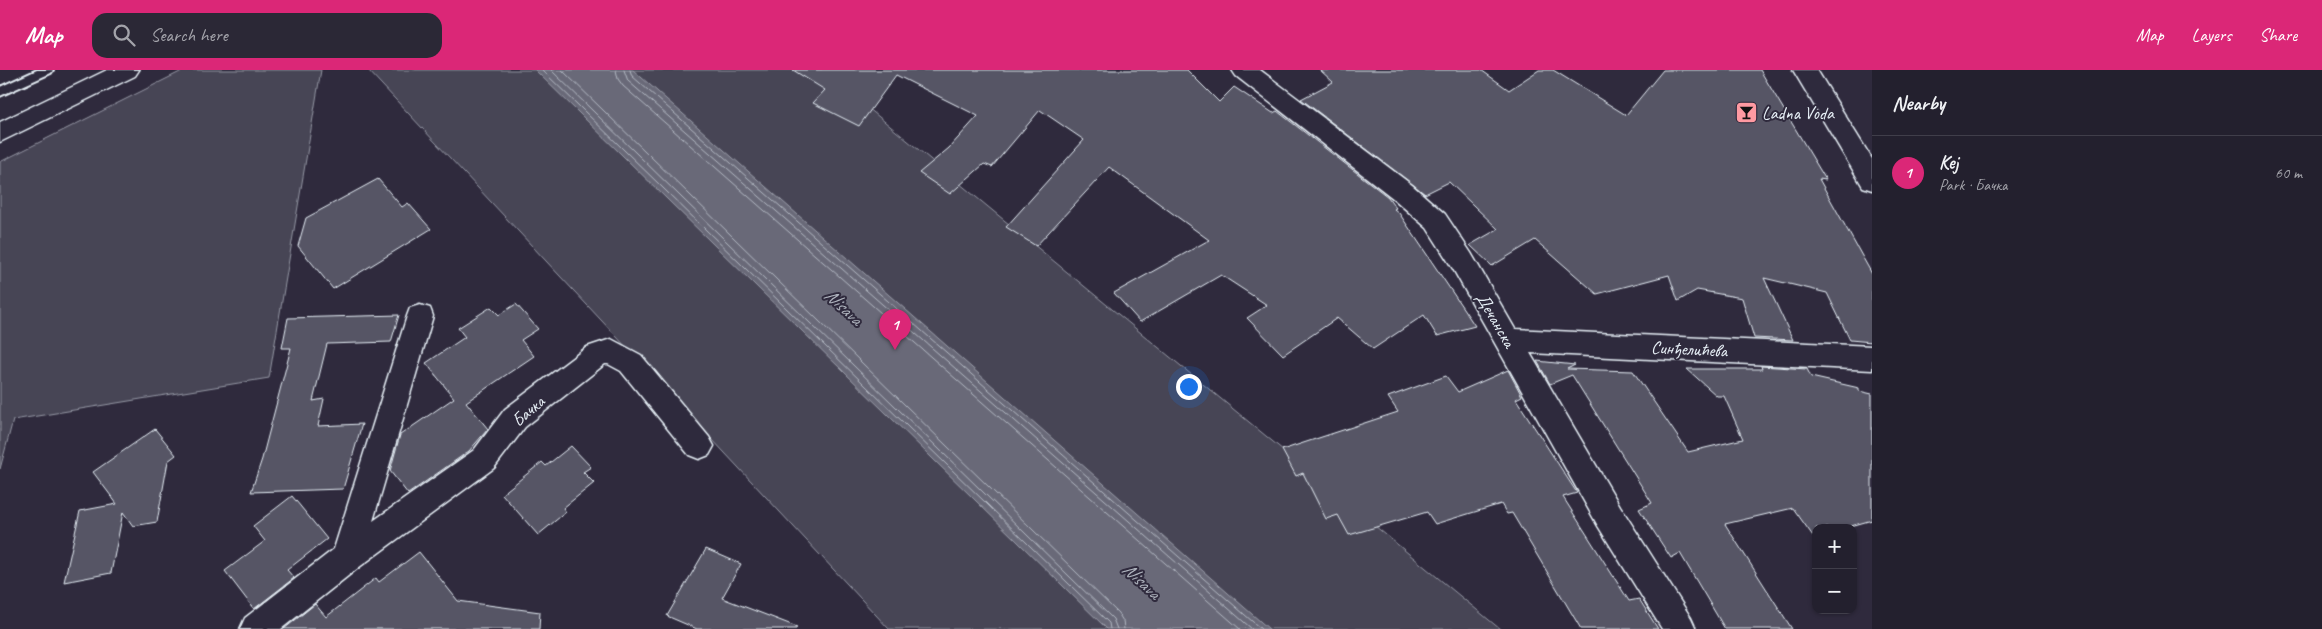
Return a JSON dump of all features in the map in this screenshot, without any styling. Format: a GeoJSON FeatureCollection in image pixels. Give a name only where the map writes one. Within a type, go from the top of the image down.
{"type":"FeatureCollection","features":[{"type":"Feature","properties":{"kind":"street"},"geometry":{"type":"LineString","coordinates":[[0,133],[127,70]]}},
{"type":"Feature","properties":{"kind":"street","name":"Дечанска"},"geometry":{"type":"LineString","coordinates":[[1244,70],[1403,192],[1436,221],[1462,261],[1609,516],[1680,629]]}},
{"type":"Feature","properties":{"kind":"street"},"geometry":{"type":"LineString","coordinates":[[1805,70],[1872,180]]}},
{"type":"Feature","properties":{"kind":"street"},"geometry":{"type":"LineString","coordinates":[[348,558],[420,316]]}},
{"type":"Feature","properties":{"kind":"street","name":"Синђелићева"},"geometry":{"type":"LineString","coordinates":[[1507,340],[1872,358]]}},
{"type":"Feature","properties":{"kind":"street","name":"Бачка"},"geometry":{"type":"LineString","coordinates":[[256,629],[348,558],[484,459],[515,418],[596,355],[611,351],[631,363],[699,446]]}},
{"type":"Feature","properties":{"kind":"lane"},"geometry":{"type":"LineString","coordinates":[[0,92],[47,70]]}},
{"type":"Feature","properties":{"kind":"shaded area"},"geometry":{"type":"Polygon","coordinates":[[[184,70],[321,70],[269,378],[13,420],[0,469],[0,162],[184,70]]]}},
{"type":"Feature","properties":{"kind":"shaded area"},"geometry":{"type":"Polygon","coordinates":[[[368,70],[822,70],[1500,629],[889,629],[368,70]]]}},
{"type":"Feature","properties":{"kind":"water","name":"Nisava"},"geometry":{"type":"Polygon","coordinates":[[[535,70],[633,70],[1269,629],[1107,629],[535,70]]]}},
{"type":"Feature","properties":{"kind":"building"},"geometry":{"type":"Polygon","coordinates":[[[793,70],[1187,70],[1219,102],[1234,87],[1273,113],[1277,111],[1388,197],[1396,208],[1394,209],[1399,213],[1475,326],[1437,336],[1424,315],[1373,349],[1337,318],[1283,355],[1247,318],[1267,305],[1221,275],[1140,322],[1114,293],[1209,240],[1109,167],[1036,246],[1006,227],[1084,140],[1040,110],[992,167],[984,164],[950,194],[919,173],[949,148],[978,116],[896,75],[859,126],[813,103],[825,90],[793,70]]]}},
{"type":"Feature","properties":{"kind":"building"},"geometry":{"type":"Polygon","coordinates":[[[1320,70],[1481,70],[1509,90],[1539,70],[1553,70],[1626,115],[1663,70],[1760,70],[1826,180],[1819,179],[1872,274],[1872,342],[1850,340],[1827,293],[1764,278],[1793,340],[1754,338],[1742,298],[1697,290],[1678,301],[1669,275],[1597,294],[1535,240],[1492,266],[1470,245],[1498,229],[1449,182],[1425,194],[1301,99],[1333,82],[1320,70]]]}},
{"type":"Feature","properties":{"kind":"building"},"geometry":{"type":"Polygon","coordinates":[[[378,179],[402,207],[408,203],[431,229],[333,289],[298,246],[306,218],[378,179]]]}},
{"type":"Feature","properties":{"kind":"building"},"geometry":{"type":"Polygon","coordinates":[[[516,304],[538,329],[521,340],[534,356],[466,402],[488,429],[469,451],[408,494],[390,471],[400,435],[454,398],[426,363],[465,337],[458,328],[491,307],[499,315],[516,304]]]}},
{"type":"Feature","properties":{"kind":"building"},"geometry":{"type":"Polygon","coordinates":[[[399,315],[391,342],[327,344],[313,401],[324,399],[318,426],[362,424],[343,489],[251,492],[262,459],[291,348],[282,348],[288,318],[399,315]]]}},
{"type":"Feature","properties":{"kind":"building"},"geometry":{"type":"Polygon","coordinates":[[[1537,361],[1575,365],[1567,369],[1633,371],[1688,452],[1743,439],[1724,396],[1717,396],[1687,369],[1762,369],[1761,366],[1807,369],[1811,377],[1859,388],[1859,391],[1872,394],[1872,520],[1857,524],[1812,524],[1812,535],[1793,508],[1725,524],[1792,629],[1725,629],[1680,553],[1671,558],[1639,509],[1652,503],[1572,375],[1550,384],[1537,361]]]}},
{"type":"Feature","properties":{"kind":"building"},"geometry":{"type":"Polygon","coordinates":[[[1508,370],[1522,396],[1516,399],[1577,493],[1563,497],[1629,601],[1639,599],[1658,629],[1581,629],[1512,513],[1507,514],[1501,504],[1435,524],[1427,512],[1349,535],[1338,515],[1326,519],[1303,473],[1296,476],[1282,450],[1398,412],[1388,397],[1446,376],[1458,392],[1508,370]]]}},
{"type":"Feature","properties":{"kind":"building"},"geometry":{"type":"Polygon","coordinates":[[[155,429],[176,455],[168,461],[157,522],[133,526],[123,512],[111,573],[64,582],[80,511],[117,504],[93,472],[155,429]]]}},
{"type":"Feature","properties":{"kind":"building"},"geometry":{"type":"Polygon","coordinates":[[[571,446],[591,467],[583,472],[594,483],[563,508],[566,512],[538,535],[502,494],[542,462],[546,466],[571,446]]]}},
{"type":"Feature","properties":{"kind":"building"},"geometry":{"type":"Polygon","coordinates":[[[292,496],[327,539],[287,570],[294,578],[254,609],[225,571],[265,541],[253,526],[292,496]]]}},
{"type":"Feature","properties":{"kind":"building"},"geometry":{"type":"Polygon","coordinates":[[[706,549],[741,564],[722,598],[797,627],[796,629],[697,629],[667,616],[706,549]]]}},
{"type":"Feature","properties":{"kind":"building"},"geometry":{"type":"Polygon","coordinates":[[[419,552],[458,601],[540,612],[539,629],[284,629],[315,604],[326,617],[376,578],[379,582],[419,552]]]}},
{"type":"Feature","properties":{"kind":"place","name":"Ladna Voda"},"geometry":{"type":"Point","coordinates":[1746,113]}},
{"type":"Feature","properties":{"kind":"place","name":"Кеј"},"geometry":{"type":"Point","coordinates":[895,350]}}]}
